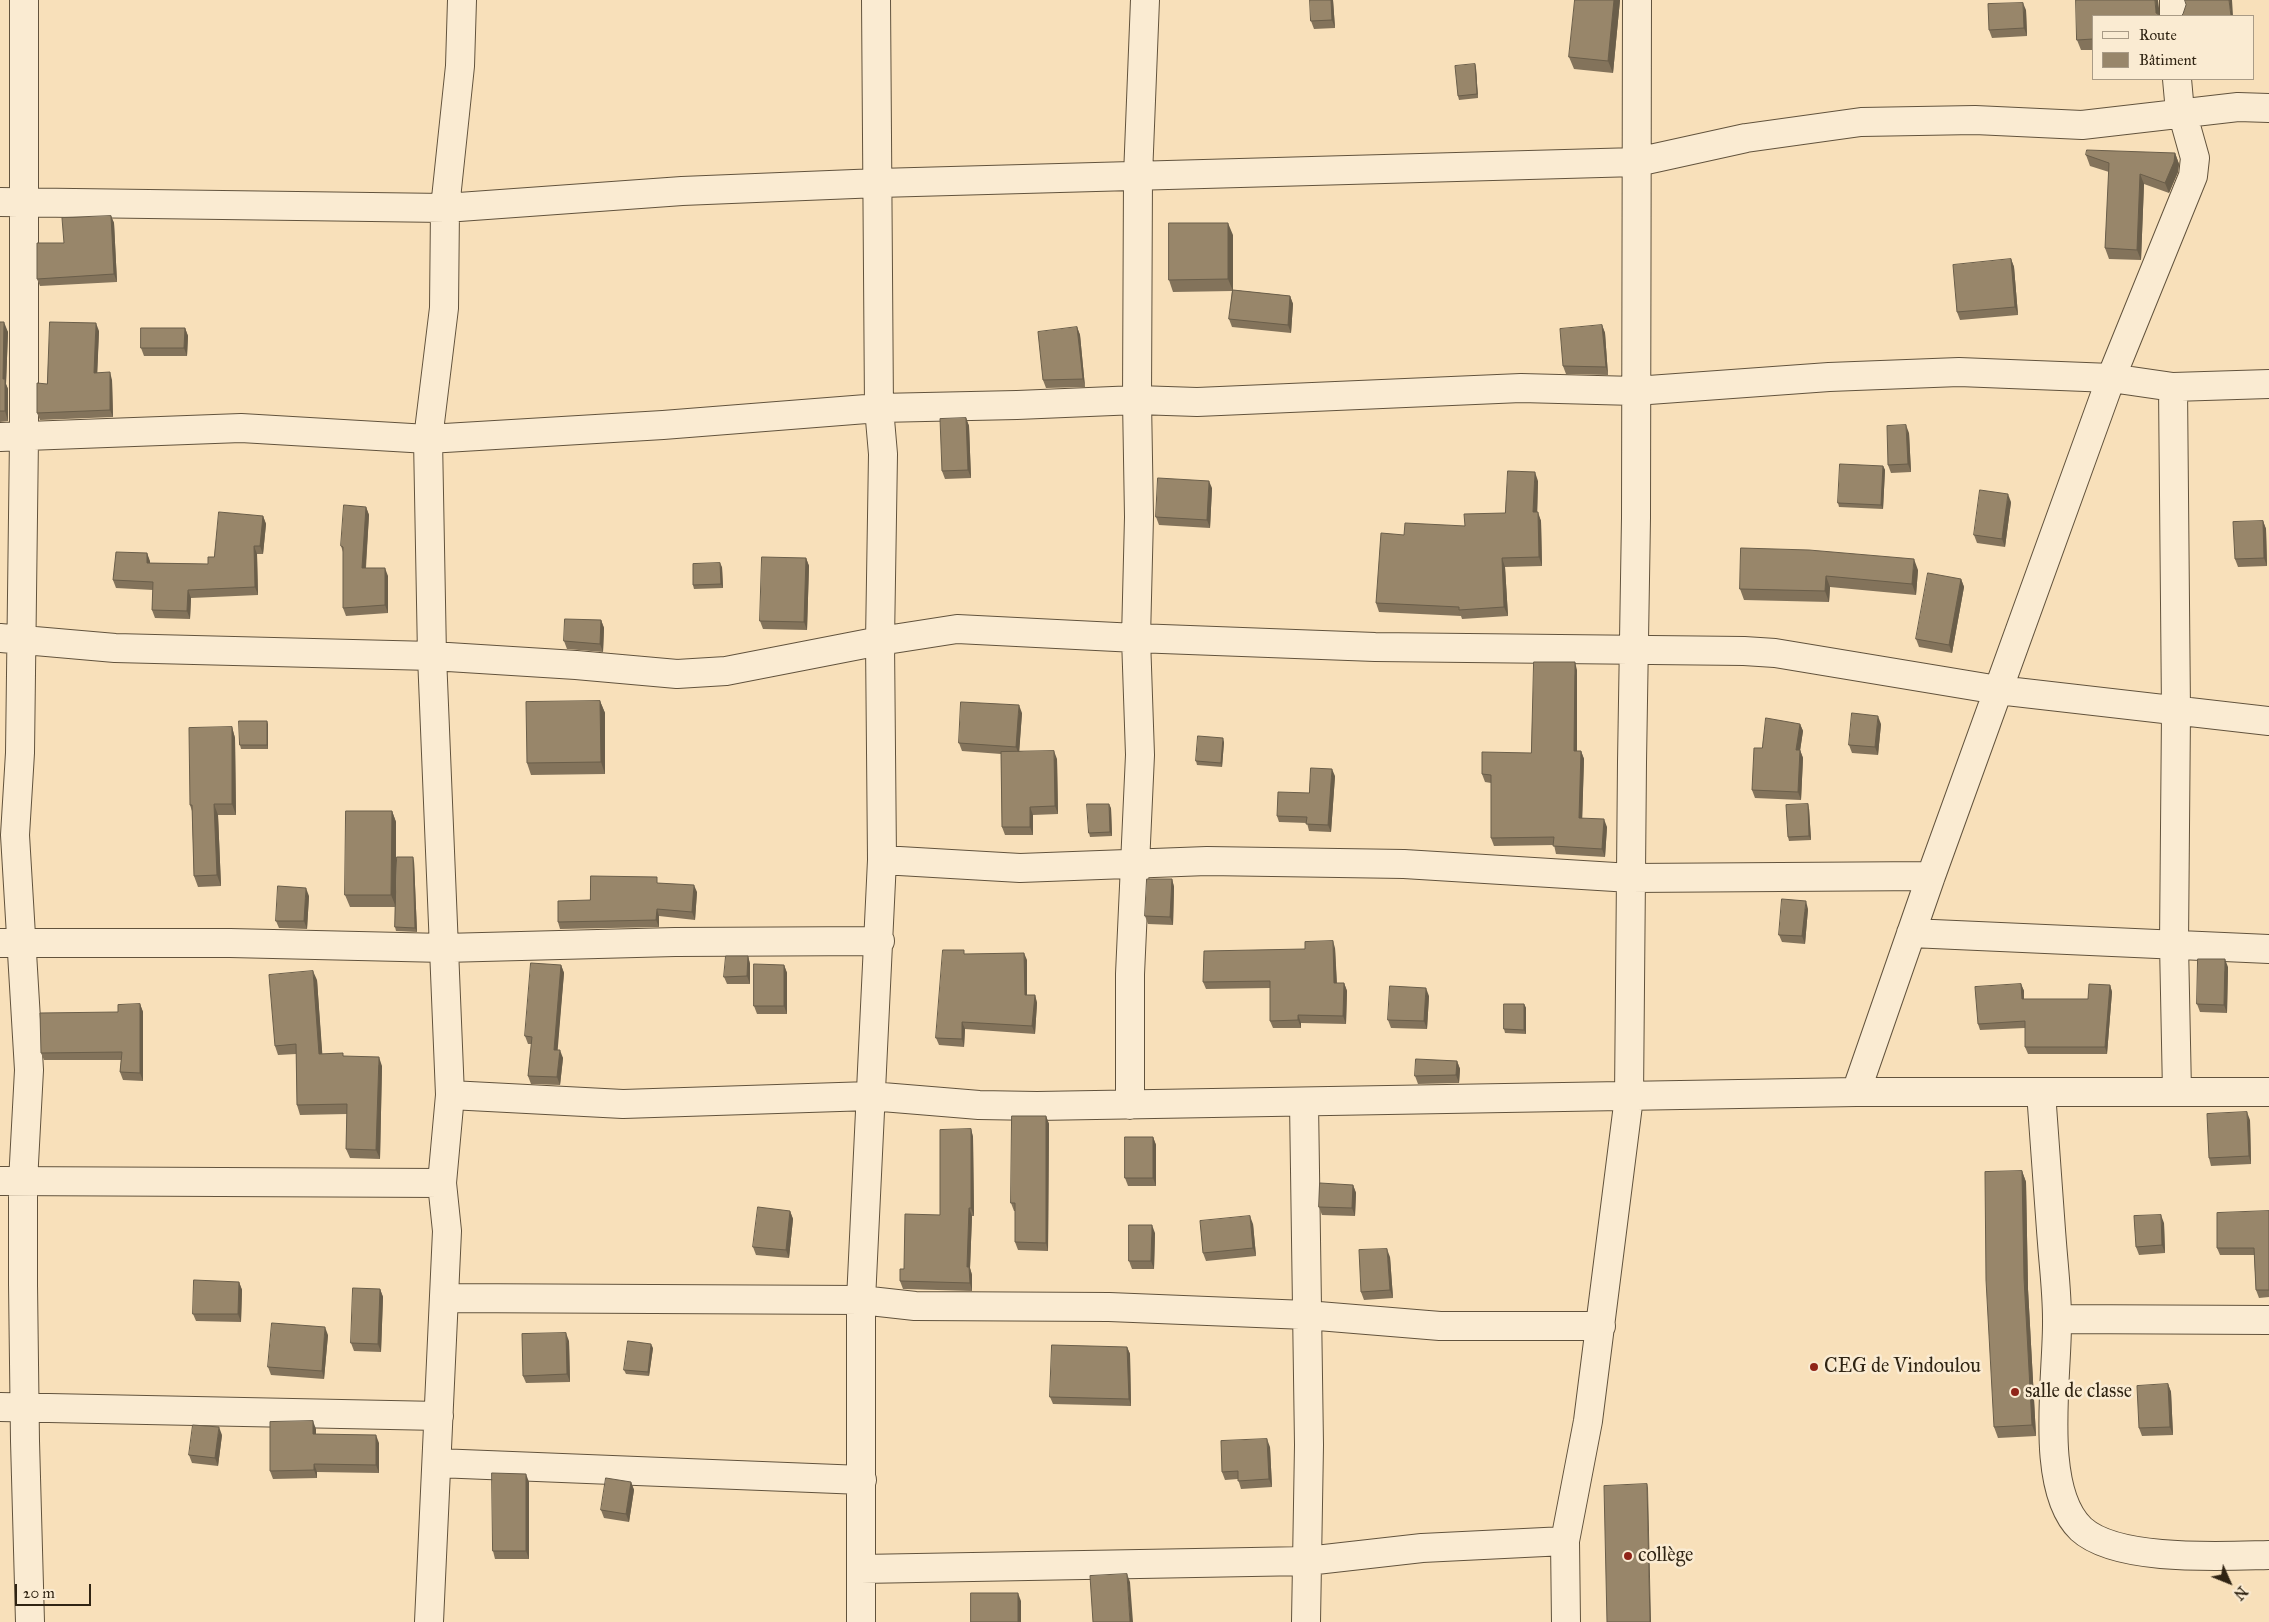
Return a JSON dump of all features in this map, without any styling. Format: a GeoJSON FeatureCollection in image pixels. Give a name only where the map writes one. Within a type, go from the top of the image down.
{"type":"FeatureCollection","features":[{"type":"Feature","properties":{"kind":"street"},"geometry":{"type":"LineString","coordinates":[[24,0],[12,201],[11,638],[20,754],[11,943],[29,1070],[12,1181],[12,1407],[30,1622]]}},
{"type":"Feature","properties":{"kind":"street"},"geometry":{"type":"LineString","coordinates":[[429,1622],[447,1231],[442,1183],[450,1095],[432,656],[428,439],[444,308],[445,208],[460,66],[462,0]]}},
{"type":"Feature","properties":{"kind":"street"},"geometry":{"type":"LineString","coordinates":[[861,1622],[862,1300],[870,1096],[880,941],[882,860],[880,641],[883,454],[879,408],[877,210],[879,183],[876,0]]}},
{"type":"Feature","properties":{"kind":"street"},"geometry":{"type":"LineString","coordinates":[[1130,1105],[1130,974],[1140,755],[1136,638],[1139,517],[1137,400],[1138,176],[1144,0]]}},
{"type":"Feature","properties":{"kind":"street"},"geometry":{"type":"LineString","coordinates":[[1566,1622],[1565,1541],[1588,1421],[1629,1097],[1636,518],[1637,0]]}},
{"type":"Feature","properties":{"kind":"street"},"geometry":{"type":"LineString","coordinates":[[2174,0],[2174,15]]}},
{"type":"Feature","properties":{"kind":"street"},"geometry":{"type":"LineString","coordinates":[[1856,1092],[1931,876],[2111,378],[2193,176],[2195,158],[2179,101],[2177,80]]}},
{"type":"Feature","properties":{"kind":"street"},"geometry":{"type":"LineString","coordinates":[[12,201],[445,208],[682,191],[879,183],[1637,162],[1746,138],[1861,122],[1975,120],[2082,125],[2238,107],[2269,108]]}},
{"type":"Feature","properties":{"kind":"street"},"geometry":{"type":"LineString","coordinates":[[12,437],[241,428],[428,439],[663,425],[879,408],[1137,400],[1197,402],[1521,388],[1635,391],[1829,377],[1959,372],[2111,378],[2173,387],[2269,384]]}},
{"type":"Feature","properties":{"kind":"street"},"geometry":{"type":"LineString","coordinates":[[2173,387],[2176,711],[2174,944],[2177,1092]]}},
{"type":"Feature","properties":{"kind":"street"},"geometry":{"type":"LineString","coordinates":[[11,638],[114,648],[432,656],[576,665],[677,674],[726,671],[880,641],[957,629],[1375,647],[1775,653],[1998,690],[2269,721]]}},
{"type":"Feature","properties":{"kind":"street"},"geometry":{"type":"LineString","coordinates":[[882,860],[1020,868],[1136,862],[1206,861],[1404,864],[1631,878],[1931,876]]}},
{"type":"Feature","properties":{"kind":"street"},"geometry":{"type":"LineString","coordinates":[[1911,933],[2269,950]]}},
{"type":"Feature","properties":{"kind":"street"},"geometry":{"type":"LineString","coordinates":[[11,943],[230,943],[444,948],[675,942],[880,941]]}},
{"type":"Feature","properties":{"kind":"street"},"geometry":{"type":"LineString","coordinates":[[450,1095],[623,1104],[870,1096],[979,1105],[1130,1105],[1856,1092],[2269,1092]]}},
{"type":"Feature","properties":{"kind":"street"},"geometry":{"type":"LineString","coordinates":[[2041,1092],[2057,1319],[2052,1432],[2060,1488],[2068,1512],[2082,1529],[2112,1547],[2187,1556],[2269,1555]]}},
{"type":"Feature","properties":{"kind":"street"},"geometry":{"type":"LineString","coordinates":[[1304,1102],[1309,1445],[1306,1622]]}},
{"type":"Feature","properties":{"kind":"street"},"geometry":{"type":"LineString","coordinates":[[12,1181],[442,1183]]}},
{"type":"Feature","properties":{"kind":"street"},"geometry":{"type":"LineString","coordinates":[[445,1298],[862,1300],[915,1306],[1109,1307],[1306,1315],[1440,1326],[1601,1326]]}},
{"type":"Feature","properties":{"kind":"street"},"geometry":{"type":"LineString","coordinates":[[2057,1319],[2269,1320]]}},
{"type":"Feature","properties":{"kind":"street"},"geometry":{"type":"LineString","coordinates":[[12,1407],[439,1416]]}},
{"type":"Feature","properties":{"kind":"street"},"geometry":{"type":"LineString","coordinates":[[437,1463],[862,1480]]}},
{"type":"Feature","properties":{"kind":"street"},"geometry":{"type":"LineString","coordinates":[[862,1569],[1307,1561],[1422,1548],[1565,1541]]}},
{"type":"Feature","properties":{"kind":"building"},"geometry":{"type":"Polygon","coordinates":[[[1310,0],[1331,0],[1332,20],[1311,21],[1310,0]]]}},
{"type":"Feature","properties":{"kind":"building"},"geometry":{"type":"Polygon","coordinates":[[[1575,0],[1614,0],[1608,61],[1569,57],[1575,0]]]}},
{"type":"Feature","properties":{"kind":"building"},"geometry":{"type":"Polygon","coordinates":[[[2076,0],[2155,0],[2156,13],[2159,15],[2092,15],[2092,39],[2077,40],[2076,0]]]}},
{"type":"Feature","properties":{"kind":"building"},"geometry":{"type":"Polygon","coordinates":[[[2185,0],[2229,0],[2231,15],[2182,15],[2186,5],[2185,0]]]}},
{"type":"Feature","properties":{"kind":"building"},"geometry":{"type":"Polygon","coordinates":[[[2023,3],[2024,28],[1989,30],[1988,4],[2023,3]]]}},
{"type":"Feature","properties":{"kind":"building"},"geometry":{"type":"Polygon","coordinates":[[[1475,64],[1477,94],[1458,96],[1455,66],[1475,64]]]}},
{"type":"Feature","properties":{"kind":"building"},"geometry":{"type":"Polygon","coordinates":[[[2087,150],[2175,153],[2174,162],[2165,183],[2140,174],[2137,250],[2105,248],[2109,163],[2086,155],[2087,150]]]}},
{"type":"Feature","properties":{"kind":"building"},"geometry":{"type":"Polygon","coordinates":[[[111,216],[114,274],[37,279],[37,243],[64,243],[62,218],[111,216]]]}},
{"type":"Feature","properties":{"kind":"building"},"geometry":{"type":"Polygon","coordinates":[[[1169,223],[1228,223],[1228,279],[1169,280],[1169,223]]]}},
{"type":"Feature","properties":{"kind":"building"},"geometry":{"type":"Polygon","coordinates":[[[2011,259],[2015,307],[1957,312],[1953,265],[2011,259]]]}},
{"type":"Feature","properties":{"kind":"building"},"geometry":{"type":"Polygon","coordinates":[[[1233,290],[1290,296],[1288,325],[1229,319],[1233,290]]]}},
{"type":"Feature","properties":{"kind":"building"},"geometry":{"type":"Polygon","coordinates":[[[0,322],[4,322],[3,379],[5,379],[5,411],[0,411],[0,322]]]}},
{"type":"Feature","properties":{"kind":"building"},"geometry":{"type":"Polygon","coordinates":[[[50,322],[96,323],[94,373],[110,372],[110,410],[37,413],[37,383],[47,384],[50,322]]]}},
{"type":"Feature","properties":{"kind":"building"},"geometry":{"type":"Polygon","coordinates":[[[1602,325],[1606,367],[1563,366],[1560,329],[1602,325]]]}},
{"type":"Feature","properties":{"kind":"building"},"geometry":{"type":"Polygon","coordinates":[[[1077,327],[1083,379],[1043,380],[1038,332],[1077,327]]]}},
{"type":"Feature","properties":{"kind":"building"},"geometry":{"type":"Polygon","coordinates":[[[141,328],[185,328],[184,348],[141,348],[141,328]]]}},
{"type":"Feature","properties":{"kind":"building"},"geometry":{"type":"Polygon","coordinates":[[[966,418],[968,470],[942,471],[940,419],[966,418]]]}},
{"type":"Feature","properties":{"kind":"building"},"geometry":{"type":"Polygon","coordinates":[[[1906,425],[1908,464],[1888,465],[1887,426],[1906,425]]]}},
{"type":"Feature","properties":{"kind":"building"},"geometry":{"type":"Polygon","coordinates":[[[1840,464],[1883,466],[1881,505],[1838,503],[1840,464]]]}},
{"type":"Feature","properties":{"kind":"building"},"geometry":{"type":"Polygon","coordinates":[[[1508,471],[1535,472],[1533,512],[1538,512],[1539,557],[1502,558],[1504,607],[1459,610],[1459,607],[1376,603],[1381,533],[1404,535],[1405,523],[1465,526],[1464,514],[1505,513],[1508,471]]]}},
{"type":"Feature","properties":{"kind":"building"},"geometry":{"type":"Polygon","coordinates":[[[1158,478],[1209,481],[1207,520],[1156,517],[1158,478]]]}},
{"type":"Feature","properties":{"kind":"building"},"geometry":{"type":"Polygon","coordinates":[[[1980,490],[2008,494],[2002,539],[1974,535],[1980,490]]]}},
{"type":"Feature","properties":{"kind":"building"},"geometry":{"type":"Polygon","coordinates":[[[344,505],[366,507],[362,568],[385,568],[385,605],[343,608],[343,547],[341,546],[344,505]]]}},
{"type":"Feature","properties":{"kind":"building"},"geometry":{"type":"Polygon","coordinates":[[[219,512],[263,516],[260,546],[254,546],[255,587],[188,590],[187,611],[152,610],[153,582],[113,580],[116,552],[147,553],[147,563],[208,564],[208,557],[214,557],[219,512]]]}},
{"type":"Feature","properties":{"kind":"building"},"geometry":{"type":"Polygon","coordinates":[[[2263,521],[2264,558],[2235,559],[2233,522],[2263,521]]]}},
{"type":"Feature","properties":{"kind":"building"},"geometry":{"type":"Polygon","coordinates":[[[1741,548],[1809,550],[1914,559],[1912,584],[1826,576],[1825,591],[1740,589],[1741,548]]]}},
{"type":"Feature","properties":{"kind":"building"},"geometry":{"type":"Polygon","coordinates":[[[762,557],[806,558],[804,622],[760,621],[762,557]]]}},
{"type":"Feature","properties":{"kind":"building"},"geometry":{"type":"Polygon","coordinates":[[[720,563],[721,584],[693,585],[693,564],[720,563]]]}},
{"type":"Feature","properties":{"kind":"building"},"geometry":{"type":"Polygon","coordinates":[[[1928,573],[1961,579],[1949,645],[1916,639],[1928,573]]]}},
{"type":"Feature","properties":{"kind":"building"},"geometry":{"type":"Polygon","coordinates":[[[565,619],[601,620],[600,644],[564,641],[565,619]]]}},
{"type":"Feature","properties":{"kind":"building"},"geometry":{"type":"Polygon","coordinates":[[[1534,662],[1575,662],[1574,751],[1581,751],[1579,818],[1604,819],[1602,849],[1553,846],[1554,837],[1491,838],[1491,775],[1482,774],[1482,752],[1531,753],[1534,662]]]}},
{"type":"Feature","properties":{"kind":"building"},"geometry":{"type":"Polygon","coordinates":[[[600,701],[601,762],[527,763],[526,702],[600,701]]]}},
{"type":"Feature","properties":{"kind":"building"},"geometry":{"type":"Polygon","coordinates":[[[961,702],[1019,705],[1016,747],[959,743],[961,702]]]}},
{"type":"Feature","properties":{"kind":"building"},"geometry":{"type":"Polygon","coordinates":[[[1852,713],[1878,716],[1875,747],[1849,745],[1852,713]]]}},
{"type":"Feature","properties":{"kind":"building"},"geometry":{"type":"Polygon","coordinates":[[[1766,718],[1800,724],[1796,750],[1800,750],[1798,792],[1752,790],[1754,748],[1762,748],[1766,718]]]}},
{"type":"Feature","properties":{"kind":"building"},"geometry":{"type":"Polygon","coordinates":[[[239,721],[267,721],[267,745],[240,745],[239,721]]]}},
{"type":"Feature","properties":{"kind":"building"},"geometry":{"type":"Polygon","coordinates":[[[232,727],[232,804],[214,804],[217,875],[194,876],[192,805],[190,805],[189,728],[232,727]]]}},
{"type":"Feature","properties":{"kind":"building"},"geometry":{"type":"Polygon","coordinates":[[[1198,736],[1223,738],[1221,763],[1196,761],[1198,736]]]}},
{"type":"Feature","properties":{"kind":"building"},"geometry":{"type":"Polygon","coordinates":[[[1054,751],[1055,806],[1030,807],[1030,827],[1002,827],[1001,752],[1054,751]]]}},
{"type":"Feature","properties":{"kind":"building"},"geometry":{"type":"Polygon","coordinates":[[[1311,768],[1332,769],[1328,825],[1306,824],[1307,817],[1277,816],[1278,792],[1309,793],[1311,768]]]}},
{"type":"Feature","properties":{"kind":"building"},"geometry":{"type":"Polygon","coordinates":[[[1087,804],[1109,804],[1110,832],[1089,833],[1087,804]]]}},
{"type":"Feature","properties":{"kind":"building"},"geometry":{"type":"Polygon","coordinates":[[[1808,804],[1809,836],[1788,837],[1786,805],[1808,804]]]}},
{"type":"Feature","properties":{"kind":"building"},"geometry":{"type":"Polygon","coordinates":[[[346,811],[392,811],[391,895],[345,895],[346,811]]]}},
{"type":"Feature","properties":{"kind":"building"},"geometry":{"type":"Polygon","coordinates":[[[397,857],[413,857],[415,928],[395,927],[397,857]]]}},
{"type":"Feature","properties":{"kind":"building"},"geometry":{"type":"Polygon","coordinates":[[[591,876],[657,877],[657,883],[694,885],[692,912],[657,909],[656,920],[558,922],[558,901],[590,900],[591,876]]]}},
{"type":"Feature","properties":{"kind":"building"},"geometry":{"type":"Polygon","coordinates":[[[1147,879],[1172,879],[1170,917],[1145,916],[1147,879]]]}},
{"type":"Feature","properties":{"kind":"building"},"geometry":{"type":"Polygon","coordinates":[[[278,886],[306,888],[304,921],[276,921],[278,886]]]}},
{"type":"Feature","properties":{"kind":"building"},"geometry":{"type":"Polygon","coordinates":[[[1782,899],[1806,901],[1802,936],[1779,935],[1782,899]]]}},
{"type":"Feature","properties":{"kind":"building"},"geometry":{"type":"Polygon","coordinates":[[[1333,941],[1334,983],[1344,983],[1343,1016],[1298,1015],[1298,1020],[1270,1021],[1270,981],[1203,982],[1204,951],[1305,949],[1305,942],[1333,941]]]}},
{"type":"Feature","properties":{"kind":"building"},"geometry":{"type":"Polygon","coordinates":[[[943,950],[964,950],[964,954],[1024,953],[1025,995],[1035,995],[1032,1026],[962,1022],[962,1039],[936,1038],[943,950]]]}},
{"type":"Feature","properties":{"kind":"building"},"geometry":{"type":"Polygon","coordinates":[[[726,956],[748,956],[747,976],[724,977],[726,956]]]}},
{"type":"Feature","properties":{"kind":"building"},"geometry":{"type":"Polygon","coordinates":[[[2198,959],[2225,959],[2224,1005],[2197,1004],[2198,959]]]}},
{"type":"Feature","properties":{"kind":"building"},"geometry":{"type":"Polygon","coordinates":[[[531,963],[561,965],[554,1050],[560,1050],[557,1077],[528,1076],[532,1037],[525,1036],[531,963]]]}},
{"type":"Feature","properties":{"kind":"building"},"geometry":{"type":"Polygon","coordinates":[[[754,964],[784,965],[784,1006],[754,1006],[754,964]]]}},
{"type":"Feature","properties":{"kind":"building"},"geometry":{"type":"Polygon","coordinates":[[[313,971],[319,1054],[343,1053],[343,1056],[379,1057],[376,1150],[346,1149],[347,1104],[297,1105],[296,1044],[275,1046],[269,975],[313,971]]]}},
{"type":"Feature","properties":{"kind":"building"},"geometry":{"type":"Polygon","coordinates":[[[2021,984],[2022,999],[2088,999],[2089,984],[2110,985],[2105,1047],[2025,1047],[2025,1021],[1978,1024],[1975,987],[2021,984]]]}},
{"type":"Feature","properties":{"kind":"building"},"geometry":{"type":"Polygon","coordinates":[[[1390,986],[1426,988],[1424,1021],[1388,1020],[1390,986]]]}},
{"type":"Feature","properties":{"kind":"building"},"geometry":{"type":"Polygon","coordinates":[[[140,1004],[140,1073],[120,1072],[122,1052],[41,1053],[40,1013],[118,1012],[118,1005],[140,1004]]]}},
{"type":"Feature","properties":{"kind":"building"},"geometry":{"type":"Polygon","coordinates":[[[1504,1004],[1524,1004],[1524,1030],[1504,1029],[1504,1004]]]}},
{"type":"Feature","properties":{"kind":"building"},"geometry":{"type":"Polygon","coordinates":[[[1416,1059],[1457,1061],[1456,1075],[1415,1076],[1416,1059]]]}},
{"type":"Feature","properties":{"kind":"building"},"geometry":{"type":"Polygon","coordinates":[[[2247,1112],[2249,1156],[2209,1158],[2207,1114],[2247,1112]]]}},
{"type":"Feature","properties":{"kind":"building"},"geometry":{"type":"Polygon","coordinates":[[[1012,1116],[1046,1116],[1046,1243],[1015,1242],[1015,1203],[1011,1203],[1012,1116]]]}},
{"type":"Feature","properties":{"kind":"building"},"geometry":{"type":"Polygon","coordinates":[[[971,1129],[971,1208],[969,1208],[967,1267],[969,1267],[970,1283],[900,1281],[900,1269],[904,1269],[905,1214],[940,1215],[940,1130],[971,1129]]]}},
{"type":"Feature","properties":{"kind":"building"},"geometry":{"type":"Polygon","coordinates":[[[1125,1137],[1153,1137],[1153,1178],[1125,1178],[1125,1137]]]}},
{"type":"Feature","properties":{"kind":"building"},"geometry":{"type":"Polygon","coordinates":[[[2022,1171],[2024,1278],[2032,1425],[1994,1427],[1986,1280],[1985,1172],[2022,1171]]]}},
{"type":"Feature","properties":{"kind":"building"},"geometry":{"type":"Polygon","coordinates":[[[1320,1183],[1353,1185],[1352,1208],[1319,1207],[1320,1183]]]}},
{"type":"Feature","properties":{"kind":"building"},"geometry":{"type":"Polygon","coordinates":[[[758,1207],[790,1211],[786,1250],[753,1247],[758,1207]]]}},
{"type":"Feature","properties":{"kind":"building"},"geometry":{"type":"Polygon","coordinates":[[[2269,1211],[2269,1290],[2256,1290],[2254,1248],[2217,1248],[2217,1213],[2269,1211]]]}},
{"type":"Feature","properties":{"kind":"building"},"geometry":{"type":"Polygon","coordinates":[[[2161,1215],[2162,1245],[2136,1247],[2134,1216],[2161,1215]]]}},
{"type":"Feature","properties":{"kind":"building"},"geometry":{"type":"Polygon","coordinates":[[[1250,1216],[1253,1248],[1203,1253],[1200,1221],[1250,1216]]]}},
{"type":"Feature","properties":{"kind":"building"},"geometry":{"type":"Polygon","coordinates":[[[1129,1225],[1152,1225],[1151,1261],[1129,1261],[1129,1225]]]}},
{"type":"Feature","properties":{"kind":"building"},"geometry":{"type":"Polygon","coordinates":[[[1387,1249],[1390,1290],[1361,1292],[1359,1250],[1387,1249]]]}},
{"type":"Feature","properties":{"kind":"building"},"geometry":{"type":"Polygon","coordinates":[[[194,1280],[239,1282],[238,1314],[193,1314],[194,1280]]]}},
{"type":"Feature","properties":{"kind":"building"},"geometry":{"type":"Polygon","coordinates":[[[353,1288],[380,1289],[378,1344],[351,1343],[353,1288]]]}},
{"type":"Feature","properties":{"kind":"building"},"geometry":{"type":"Polygon","coordinates":[[[272,1323],[325,1327],[322,1371],[268,1367],[272,1323]]]}},
{"type":"Feature","properties":{"kind":"building"},"geometry":{"type":"Polygon","coordinates":[[[566,1333],[567,1374],[523,1376],[522,1334],[566,1333]]]}},
{"type":"Feature","properties":{"kind":"building"},"geometry":{"type":"Polygon","coordinates":[[[628,1341],[651,1344],[648,1372],[624,1370],[628,1341]]]}},
{"type":"Feature","properties":{"kind":"building"},"geometry":{"type":"Polygon","coordinates":[[[1052,1345],[1127,1347],[1129,1399],[1050,1397],[1052,1345]]]}},
{"type":"Feature","properties":{"kind":"building"},"geometry":{"type":"Polygon","coordinates":[[[2168,1384],[2170,1427],[2139,1428],[2137,1386],[2168,1384]]]}},
{"type":"Feature","properties":{"kind":"building"},"geometry":{"type":"Polygon","coordinates":[[[313,1421],[313,1434],[376,1435],[376,1465],[314,1464],[314,1470],[270,1471],[270,1422],[313,1421]]]}},
{"type":"Feature","properties":{"kind":"building"},"geometry":{"type":"Polygon","coordinates":[[[193,1425],[219,1427],[215,1458],[189,1455],[193,1425]]]}},
{"type":"Feature","properties":{"kind":"building"},"geometry":{"type":"Polygon","coordinates":[[[1267,1439],[1269,1479],[1238,1481],[1238,1471],[1222,1472],[1221,1441],[1267,1439]]]}},
{"type":"Feature","properties":{"kind":"building"},"geometry":{"type":"Polygon","coordinates":[[[492,1473],[526,1474],[526,1551],[493,1551],[492,1473]]]}},
{"type":"Feature","properties":{"kind":"building"},"geometry":{"type":"Polygon","coordinates":[[[606,1478],[631,1482],[626,1514],[601,1510],[606,1478]]]}},
{"type":"Feature","properties":{"kind":"building","name":"collège"},"geometry":{"type":"Polygon","coordinates":[[[1647,1484],[1650,1622],[1607,1622],[1604,1486],[1647,1484]]]}},
{"type":"Feature","properties":{"kind":"building"},"geometry":{"type":"Polygon","coordinates":[[[1127,1574],[1130,1622],[1093,1622],[1090,1576],[1127,1574]]]}},
{"type":"Feature","properties":{"kind":"building"},"geometry":{"type":"Polygon","coordinates":[[[971,1593],[1018,1593],[1018,1622],[971,1622],[971,1593]]]}},
{"type":"Feature","properties":{"kind":"place","name":"CEG de Vindoulou"},"geometry":{"type":"Point","coordinates":[1814,1367]}},
{"type":"Feature","properties":{"kind":"place","name":"salle de classe"},"geometry":{"type":"Point","coordinates":[2015,1392]}},
{"type":"Feature","properties":{"kind":"place","name":"collège"},"geometry":{"type":"Point","coordinates":[1628,1556]}}]}
